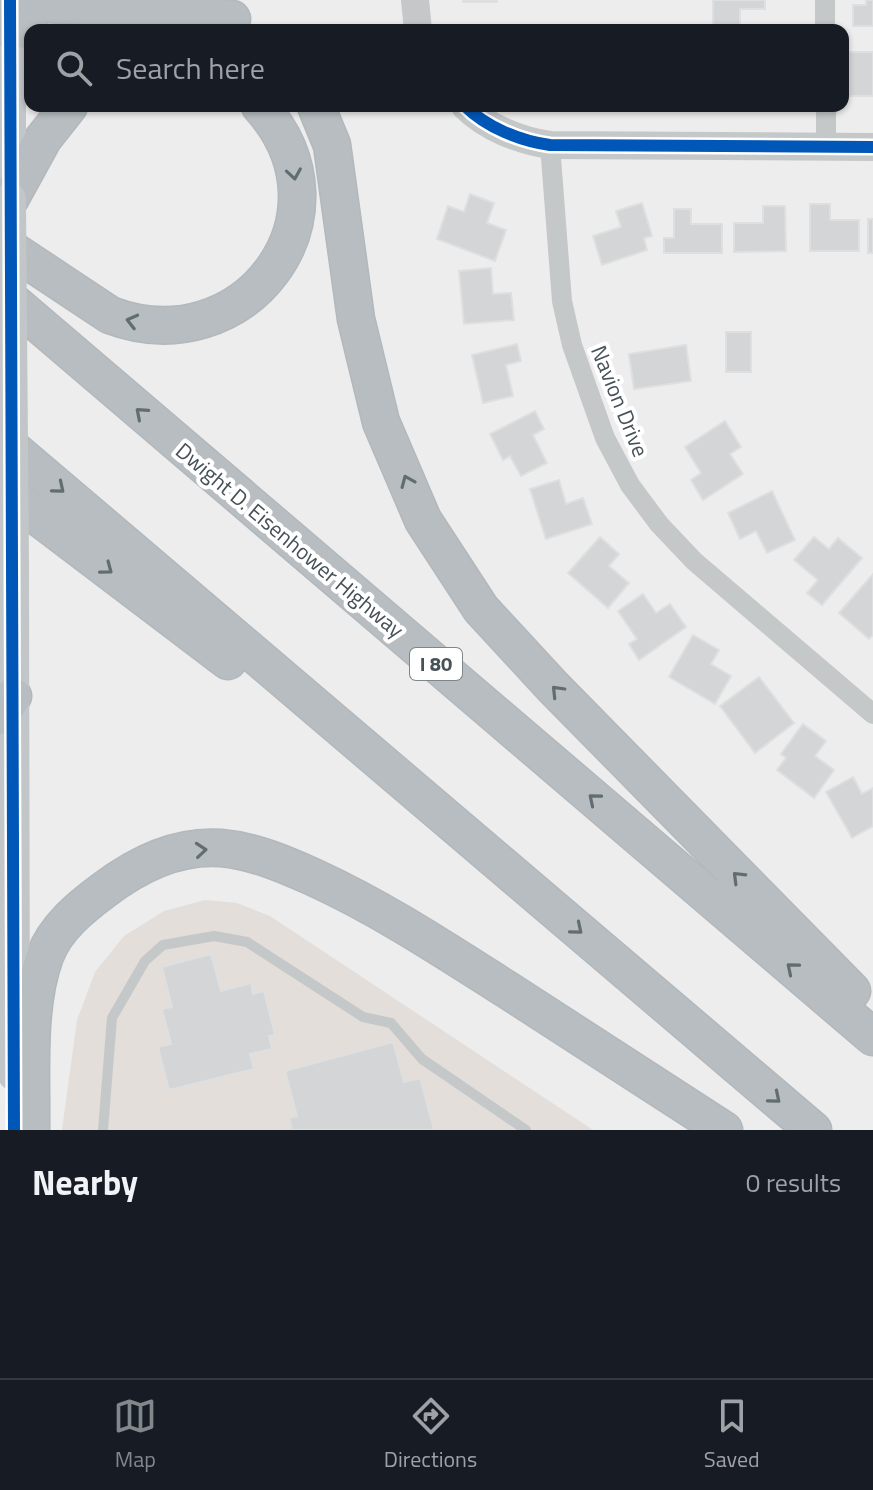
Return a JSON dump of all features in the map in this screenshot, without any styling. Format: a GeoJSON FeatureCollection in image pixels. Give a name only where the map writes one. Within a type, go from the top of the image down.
{"type":"FeatureCollection","features":[{"type":"Feature","properties":{"kind":"highway"},"geometry":{"type":"LineString","coordinates":[[186,0],[237,24]]}},
{"type":"Feature","properties":{"kind":"highway"},"geometry":{"type":"LineString","coordinates":[[10,15],[156,9],[234,24]]}},
{"type":"Feature","properties":{"kind":"highway"},"geometry":{"type":"LineString","coordinates":[[10,199],[43,139],[64,112]]}},
{"type":"Feature","properties":{"kind":"highway"},"geometry":{"type":"LineString","coordinates":[[0,242],[110,315],[127,321],[154,326],[182,325],[226,310],[250,294],[270,273],[286,248],[295,220],[297,182],[293,162],[280,132],[265,112]]}},
{"type":"Feature","properties":{"kind":"highway"},"geometry":{"type":"LineString","coordinates":[[318,112],[332,145],[356,319],[381,422],[423,520],[481,609],[553,687],[873,1011]]}},
{"type":"Feature","properties":{"kind":"highway","name":"Dwight D. Eisenhower Highway"},"geometry":{"type":"LineString","coordinates":[[0,291],[873,1037]]}},
{"type":"Feature","properties":{"kind":"highway"},"geometry":{"type":"LineString","coordinates":[[0,438],[813,1130]]}},
{"type":"Feature","properties":{"kind":"highway"},"geometry":{"type":"LineString","coordinates":[[0,488],[540,897]]}},
{"type":"Feature","properties":{"kind":"highway"},"geometry":{"type":"LineString","coordinates":[[31,1130],[34,1006],[45,953],[60,930],[81,907],[113,883],[168,853],[220,848],[271,858],[348,893],[420,934],[724,1130]]}},
{"type":"Feature","properties":{"kind":"main road"},"geometry":{"type":"LineString","coordinates":[[415,0],[417,24]]}},
{"type":"Feature","properties":{"kind":"main road"},"geometry":{"type":"LineString","coordinates":[[10,15],[13,568],[7,706],[14,1130]]}},
{"type":"Feature","properties":{"kind":"main road"},"geometry":{"type":"LineString","coordinates":[[474,112],[500,130],[533,143],[550,145],[873,147]]}},
{"type":"Feature","properties":{"kind":"street"},"geometry":{"type":"LineString","coordinates":[[825,0],[825,24]]}},
{"type":"Feature","properties":{"kind":"street"},"geometry":{"type":"LineString","coordinates":[[826,112],[826,147]]}},
{"type":"Feature","properties":{"kind":"street","name":"Navion Drive"},"geometry":{"type":"LineString","coordinates":[[550,145],[562,301],[572,345],[605,438],[630,485],[659,524],[694,561],[873,714]]}},
{"type":"Feature","properties":{"kind":"lane"},"geometry":{"type":"LineString","coordinates":[[103,1130],[112,1018],[145,961],[163,945],[214,936],[247,942],[363,1017],[391,1023],[422,1059],[526,1130]]}},
{"type":"Feature","properties":{"kind":"shaded area"},"geometry":{"type":"Polygon","coordinates":[[[205,900],[237,903],[270,916],[593,1130],[62,1130],[77,1020],[95,972],[124,936],[164,911],[205,900]]]}},
{"type":"Feature","properties":{"kind":"building"},"geometry":{"type":"Polygon","coordinates":[[[497,0],[497,2],[463,2],[497,0]]]}},
{"type":"Feature","properties":{"kind":"building"},"geometry":{"type":"Polygon","coordinates":[[[713,0],[765,0],[765,9],[740,9],[740,24],[713,24],[713,0]]]}},
{"type":"Feature","properties":{"kind":"building"},"geometry":{"type":"Polygon","coordinates":[[[866,0],[873,0],[873,26],[853,26],[853,5],[866,5],[866,0]]]}},
{"type":"Feature","properties":{"kind":"building"},"geometry":{"type":"Polygon","coordinates":[[[849,52],[873,52],[873,96],[849,96],[849,52]]]}},
{"type":"Feature","properties":{"kind":"building"},"geometry":{"type":"Polygon","coordinates":[[[470,194],[494,203],[487,223],[506,230],[495,261],[437,239],[448,206],[464,212],[470,194]]]}},
{"type":"Feature","properties":{"kind":"building"},"geometry":{"type":"Polygon","coordinates":[[[642,203],[652,236],[644,238],[647,250],[602,265],[593,236],[621,227],[616,211],[642,203]]]}},
{"type":"Feature","properties":{"kind":"building"},"geometry":{"type":"Polygon","coordinates":[[[810,204],[830,204],[830,220],[859,220],[859,251],[810,251],[810,204]]]}},
{"type":"Feature","properties":{"kind":"building"},"geometry":{"type":"Polygon","coordinates":[[[763,206],[785,206],[786,251],[734,252],[734,223],[763,223],[763,206]]]}},
{"type":"Feature","properties":{"kind":"building"},"geometry":{"type":"Polygon","coordinates":[[[674,209],[691,209],[691,224],[722,224],[722,253],[664,253],[664,238],[674,238],[674,209]]]}},
{"type":"Feature","properties":{"kind":"building"},"geometry":{"type":"Polygon","coordinates":[[[868,219],[873,219],[873,253],[868,253],[868,219]]]}},
{"type":"Feature","properties":{"kind":"building"},"geometry":{"type":"Polygon","coordinates":[[[491,268],[493,294],[511,293],[514,320],[464,324],[459,271],[491,268]]]}},
{"type":"Feature","properties":{"kind":"building"},"geometry":{"type":"Polygon","coordinates":[[[726,332],[751,332],[751,372],[726,372],[726,332]]]}},
{"type":"Feature","properties":{"kind":"building"},"geometry":{"type":"Polygon","coordinates":[[[517,344],[521,361],[506,365],[513,396],[483,403],[472,355],[517,344]]]}},
{"type":"Feature","properties":{"kind":"building"},"geometry":{"type":"Polygon","coordinates":[[[686,345],[691,381],[634,389],[629,354],[686,345]]]}},
{"type":"Feature","properties":{"kind":"building"},"geometry":{"type":"Polygon","coordinates":[[[535,411],[544,429],[533,435],[547,463],[521,476],[510,456],[503,460],[490,434],[535,411]]]}},
{"type":"Feature","properties":{"kind":"building"},"geometry":{"type":"Polygon","coordinates":[[[725,421],[741,447],[730,454],[743,474],[703,500],[691,480],[701,473],[685,447],[725,421]]]}},
{"type":"Feature","properties":{"kind":"building"},"geometry":{"type":"Polygon","coordinates":[[[559,480],[566,504],[583,498],[592,524],[546,539],[530,489],[559,480]]]}},
{"type":"Feature","properties":{"kind":"building"},"geometry":{"type":"Polygon","coordinates":[[[772,491],[795,540],[767,553],[756,531],[740,539],[728,513],[772,491]]]}},
{"type":"Feature","properties":{"kind":"building"},"geometry":{"type":"Polygon","coordinates":[[[600,537],[619,554],[609,566],[629,583],[608,608],[568,573],[600,537]]]}},
{"type":"Feature","properties":{"kind":"building"},"geometry":{"type":"Polygon","coordinates":[[[814,537],[829,549],[838,538],[862,558],[822,605],[807,593],[818,580],[794,560],[814,537]]]}},
{"type":"Feature","properties":{"kind":"building"},"geometry":{"type":"Polygon","coordinates":[[[873,574],[873,635],[869,639],[839,613],[873,574]]]}},
{"type":"Feature","properties":{"kind":"building"},"geometry":{"type":"Polygon","coordinates":[[[643,594],[656,613],[670,604],[686,627],[639,660],[629,644],[637,639],[618,611],[643,594]]]}},
{"type":"Feature","properties":{"kind":"building"},"geometry":{"type":"Polygon","coordinates":[[[693,635],[719,650],[711,664],[731,676],[715,704],[669,677],[693,635]]]}},
{"type":"Feature","properties":{"kind":"building"},"geometry":{"type":"Polygon","coordinates":[[[759,677],[794,723],[755,753],[720,706],[759,677]]]}},
{"type":"Feature","properties":{"kind":"building"},"geometry":{"type":"Polygon","coordinates":[[[803,724],[826,741],[815,756],[834,770],[814,798],[777,770],[786,758],[781,754],[803,724]]]}},
{"type":"Feature","properties":{"kind":"building"},"geometry":{"type":"Polygon","coordinates":[[[853,777],[862,794],[873,788],[873,826],[852,838],[826,792],[853,777]]]}},
{"type":"Feature","properties":{"kind":"building"},"geometry":{"type":"Polygon","coordinates":[[[211,954],[221,991],[251,983],[253,994],[264,991],[275,1035],[269,1036],[272,1049],[250,1054],[254,1069],[169,1090],[158,1047],[171,1044],[162,1009],[172,1007],[162,967],[211,954]]]}},
{"type":"Feature","properties":{"kind":"building"},"geometry":{"type":"Polygon","coordinates":[[[393,1042],[404,1082],[420,1078],[434,1130],[292,1130],[289,1118],[297,1116],[285,1071],[393,1042]]]}},
{"type":"Feature","properties":{"kind":"cycle path"},"geometry":{"type":"LineString","coordinates":[[10,0],[14,1130]]}},
{"type":"Feature","properties":{"kind":"cycle path"},"geometry":{"type":"LineString","coordinates":[[473,112],[504,132],[550,145],[873,147]]}}]}
